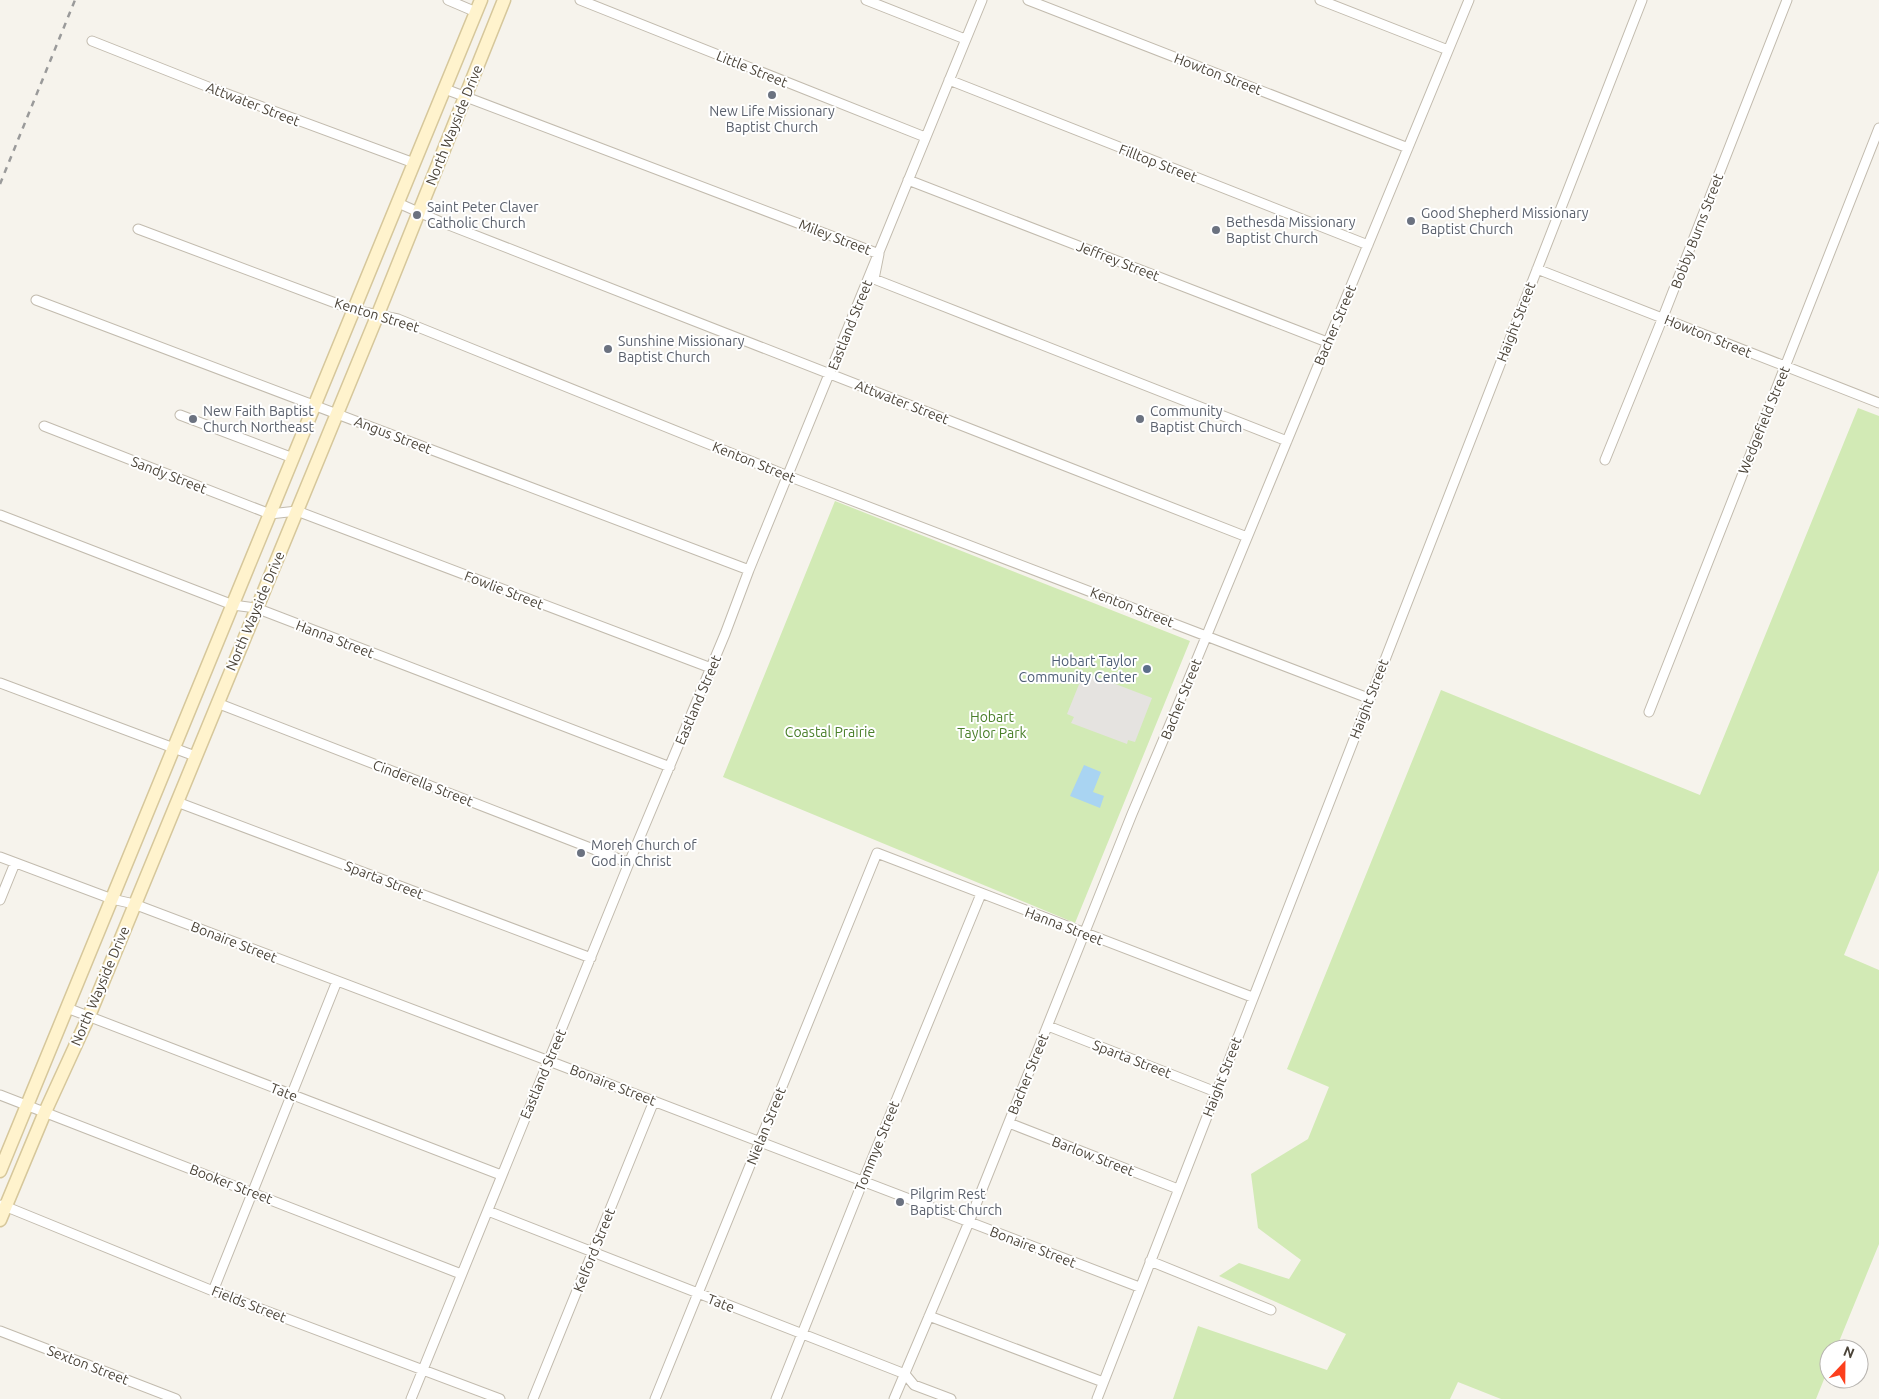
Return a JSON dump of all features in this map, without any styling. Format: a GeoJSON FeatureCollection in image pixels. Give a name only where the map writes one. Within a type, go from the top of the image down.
{"type":"FeatureCollection","features":[{"type":"Feature","properties":{"kind":"main road","name":"North Wayside Drive"},"geometry":{"type":"LineString","coordinates":[[0,1220],[3,1206],[89,1016],[297,511],[335,414],[378,314],[504,0]]}},
{"type":"Feature","properties":{"kind":"main road"},"geometry":{"type":"LineString","coordinates":[[479,6],[497,21]]}},
{"type":"Feature","properties":{"kind":"main road","name":"North Wayside Drive"},"geometry":{"type":"LineString","coordinates":[[0,1171],[479,6]]}},
{"type":"Feature","properties":{"kind":"street"},"geometry":{"type":"LineString","coordinates":[[448,0],[479,6]]}},
{"type":"Feature","properties":{"kind":"street","name":"Little Street"},"geometry":{"type":"LineString","coordinates":[[580,0],[925,137]]}},
{"type":"Feature","properties":{"kind":"street"},"geometry":{"type":"LineString","coordinates":[[866,0],[965,39]]}},
{"type":"Feature","properties":{"kind":"street","name":"Eastland Street"},"geometry":{"type":"LineString","coordinates":[[411,1399],[629,863],[711,668],[749,570],[982,0]]}},
{"type":"Feature","properties":{"kind":"street","name":"Howton Street"},"geometry":{"type":"LineString","coordinates":[[1028,0],[1408,148]]}},
{"type":"Feature","properties":{"kind":"street"},"geometry":{"type":"LineString","coordinates":[[1320,0],[1448,50]]}},
{"type":"Feature","properties":{"kind":"street","name":"Bacher Street"},"geometry":{"type":"LineString","coordinates":[[894,1399],[969,1222],[1132,814],[1469,0]]}},
{"type":"Feature","properties":{"kind":"street","name":"Haight Street"},"geometry":{"type":"LineString","coordinates":[[1097,1399],[1139,1287],[1344,765],[1368,698],[1642,0]]}},
{"type":"Feature","properties":{"kind":"street","name":"Bobby Burns Street"},"geometry":{"type":"LineString","coordinates":[[1604,460],[1663,317],[1787,0]]}},
{"type":"Feature","properties":{"kind":"street","name":"Attwater Street"},"geometry":{"type":"LineString","coordinates":[[92,41],[211,88],[414,163]]}},
{"type":"Feature","properties":{"kind":"street","name":"Filltop Street"},"geometry":{"type":"LineString","coordinates":[[948,80],[1368,245]]}},
{"type":"Feature","properties":{"kind":"street","name":"Miley Street"},"geometry":{"type":"LineString","coordinates":[[445,89],[879,254],[874,279],[1286,441]]}},
{"type":"Feature","properties":{"kind":"street","name":"Wedgefield Street"},"geometry":{"type":"LineString","coordinates":[[1649,712],[1879,128]]}},
{"type":"Feature","properties":{"kind":"street","name":"Jeffrey Street"},"geometry":{"type":"LineString","coordinates":[[908,180],[1327,342]]}},
{"type":"Feature","properties":{"kind":"street","name":"Attwater Street"},"geometry":{"type":"LineString","coordinates":[[398,203],[1247,537]]}},
{"type":"Feature","properties":{"kind":"street","name":"Kenton Street"},"geometry":{"type":"LineString","coordinates":[[138,230],[354,310],[398,319],[788,476],[1368,698]]}},
{"type":"Feature","properties":{"kind":"street","name":"Howton Street"},"geometry":{"type":"LineString","coordinates":[[1537,269],[1879,403]]}},
{"type":"Feature","properties":{"kind":"street","name":"Angus Street"},"geometry":{"type":"LineString","coordinates":[[36,300],[749,570]]}},
{"type":"Feature","properties":{"kind":"street"},"geometry":{"type":"LineString","coordinates":[[180,415],[293,458]]}},
{"type":"Feature","properties":{"kind":"street","name":"Sandy Street"},"geometry":{"type":"LineString","coordinates":[[44,426],[270,514],[297,511]]}},
{"type":"Feature","properties":{"kind":"street","name":"Fowlie Street"},"geometry":{"type":"LineString","coordinates":[[297,511],[711,668]]}},
{"type":"Feature","properties":{"kind":"street","name":"Hanna Street"},"geometry":{"type":"LineString","coordinates":[[0,514],[233,605],[256,608],[670,767]]}},
{"type":"Feature","properties":{"kind":"street"},"geometry":{"type":"LineString","coordinates":[[0,683],[195,756]]}},
{"type":"Feature","properties":{"kind":"street","name":"Cinderella Street"},"geometry":{"type":"LineString","coordinates":[[217,703],[629,863]]}},
{"type":"Feature","properties":{"kind":"street","name":"Sparta Street"},"geometry":{"type":"LineString","coordinates":[[177,802],[591,958]]}},
{"type":"Feature","properties":{"kind":"street","name":"Hanna Street"},"geometry":{"type":"LineString","coordinates":[[877,853],[1252,997]]}},
{"type":"Feature","properties":{"kind":"street","name":"Nielan Street"},"geometry":{"type":"LineString","coordinates":[[655,1399],[877,853]]}},
{"type":"Feature","properties":{"kind":"street","name":"Bonaire Street"},"geometry":{"type":"LineString","coordinates":[[0,857],[112,899],[134,904],[1139,1287]]}},
{"type":"Feature","properties":{"kind":"street"},"geometry":{"type":"LineString","coordinates":[[0,900],[15,863]]}},
{"type":"Feature","properties":{"kind":"street","name":"Tommye Street"},"geometry":{"type":"LineString","coordinates":[[776,1399],[981,894]]}},
{"type":"Feature","properties":{"kind":"street"},"geometry":{"type":"LineString","coordinates":[[214,1291],[337,981]]}},
{"type":"Feature","properties":{"kind":"street","name":"Tate"},"geometry":{"type":"LineString","coordinates":[[67,1008],[501,1175]]}},
{"type":"Feature","properties":{"kind":"street","name":"Sparta Street"},"geometry":{"type":"LineString","coordinates":[[1048,1026],[1216,1092]]}},
{"type":"Feature","properties":{"kind":"street","name":"Booker Street"},"geometry":{"type":"LineString","coordinates":[[0,1095],[254,1192],[461,1274]]}},
{"type":"Feature","properties":{"kind":"street","name":"Kelford Street"},"geometry":{"type":"LineString","coordinates":[[533,1399],[654,1101]]}},
{"type":"Feature","properties":{"kind":"street","name":"Barlow Street"},"geometry":{"type":"LineString","coordinates":[[1009,1123],[1178,1188]]}},
{"type":"Feature","properties":{"kind":"street","name":"Fields Street"},"geometry":{"type":"LineString","coordinates":[[3,1206],[214,1291],[500,1399]]}},
{"type":"Feature","properties":{"kind":"street","name":"Tate"},"geometry":{"type":"LineString","coordinates":[[488,1211],[905,1374],[914,1385],[951,1399]]}},
{"type":"Feature","properties":{"kind":"street"},"geometry":{"type":"LineString","coordinates":[[1150,1261],[1271,1310]]}},
{"type":"Feature","properties":{"kind":"street"},"geometry":{"type":"LineString","coordinates":[[929,1316],[1102,1382]]}},
{"type":"Feature","properties":{"kind":"street","name":"Sexton Street"},"geometry":{"type":"LineString","coordinates":[[0,1331],[176,1399]]}},
{"type":"Feature","properties":{"kind":"green space"},"geometry":{"type":"Polygon","coordinates":[[[1858,408],[1879,416],[1879,870],[1844,955],[1879,970],[1879,1244],[1840,1339],[1819,1339],[1820,1389],[1816,1399],[1501,1399],[1458,1382],[1450,1399],[1173,1399],[1198,1326],[1327,1370],[1346,1334],[1219,1276],[1239,1263],[1289,1279],[1301,1260],[1258,1228],[1251,1174],[1308,1139],[1329,1087],[1287,1069],[1441,690],[1700,795],[1858,408]]]}},
{"type":"Feature","properties":{"kind":"green space","name":"Hobart Taylor Park"},"geometry":{"type":"Polygon","coordinates":[[[835,501],[1190,641],[1075,923],[723,777],[835,501]]]}},
{"type":"Feature","properties":{"kind":"shaded area"},"geometry":{"type":"Polygon","coordinates":[[[1084,672],[1152,698],[1135,742],[1128,740],[1127,744],[1071,723],[1074,717],[1067,714],[1084,672]]]}},
{"type":"Feature","properties":{"kind":"water"},"geometry":{"type":"Polygon","coordinates":[[[1084,765],[1101,772],[1093,792],[1104,796],[1100,808],[1070,796],[1084,765]]]}},
{"type":"Feature","properties":{"kind":"railway"},"geometry":{"type":"LineString","coordinates":[[0,184],[75,0]]}},
{"type":"Feature","properties":{"kind":"place","name":"New Life Missionary Baptist Church"},"geometry":{"type":"Point","coordinates":[772,95]}},
{"type":"Feature","properties":{"kind":"place","name":"Saint Peter Claver Catholic Church"},"geometry":{"type":"Point","coordinates":[417,215]}},
{"type":"Feature","properties":{"kind":"place","name":"Good Shepherd Missionary Baptist Church"},"geometry":{"type":"Point","coordinates":[1411,221]}},
{"type":"Feature","properties":{"kind":"place","name":"Bethesda Missionary Baptist Church"},"geometry":{"type":"Point","coordinates":[1216,230]}},
{"type":"Feature","properties":{"kind":"place","name":"Sunshine Missionary Baptist Church"},"geometry":{"type":"Point","coordinates":[608,349]}},
{"type":"Feature","properties":{"kind":"place","name":"New Faith Baptist Church Northeast"},"geometry":{"type":"Point","coordinates":[193,419]}},
{"type":"Feature","properties":{"kind":"place","name":"Community Baptist Church"},"geometry":{"type":"Point","coordinates":[1140,419]}},
{"type":"Feature","properties":{"kind":"place","name":"Hobart Taylor Community Center"},"geometry":{"type":"Point","coordinates":[1147,669]}},
{"type":"Feature","properties":{"kind":"place","name":"Moreh Church of God in Christ"},"geometry":{"type":"Point","coordinates":[581,853]}},
{"type":"Feature","properties":{"kind":"place","name":"Pilgrim Rest Baptist Church"},"geometry":{"type":"Point","coordinates":[900,1202]}},
{"type":"Feature","properties":{"kind":"park label","name":"Coastal Prairie"},"geometry":{"type":"Point","coordinates":[830,732]}}]}
